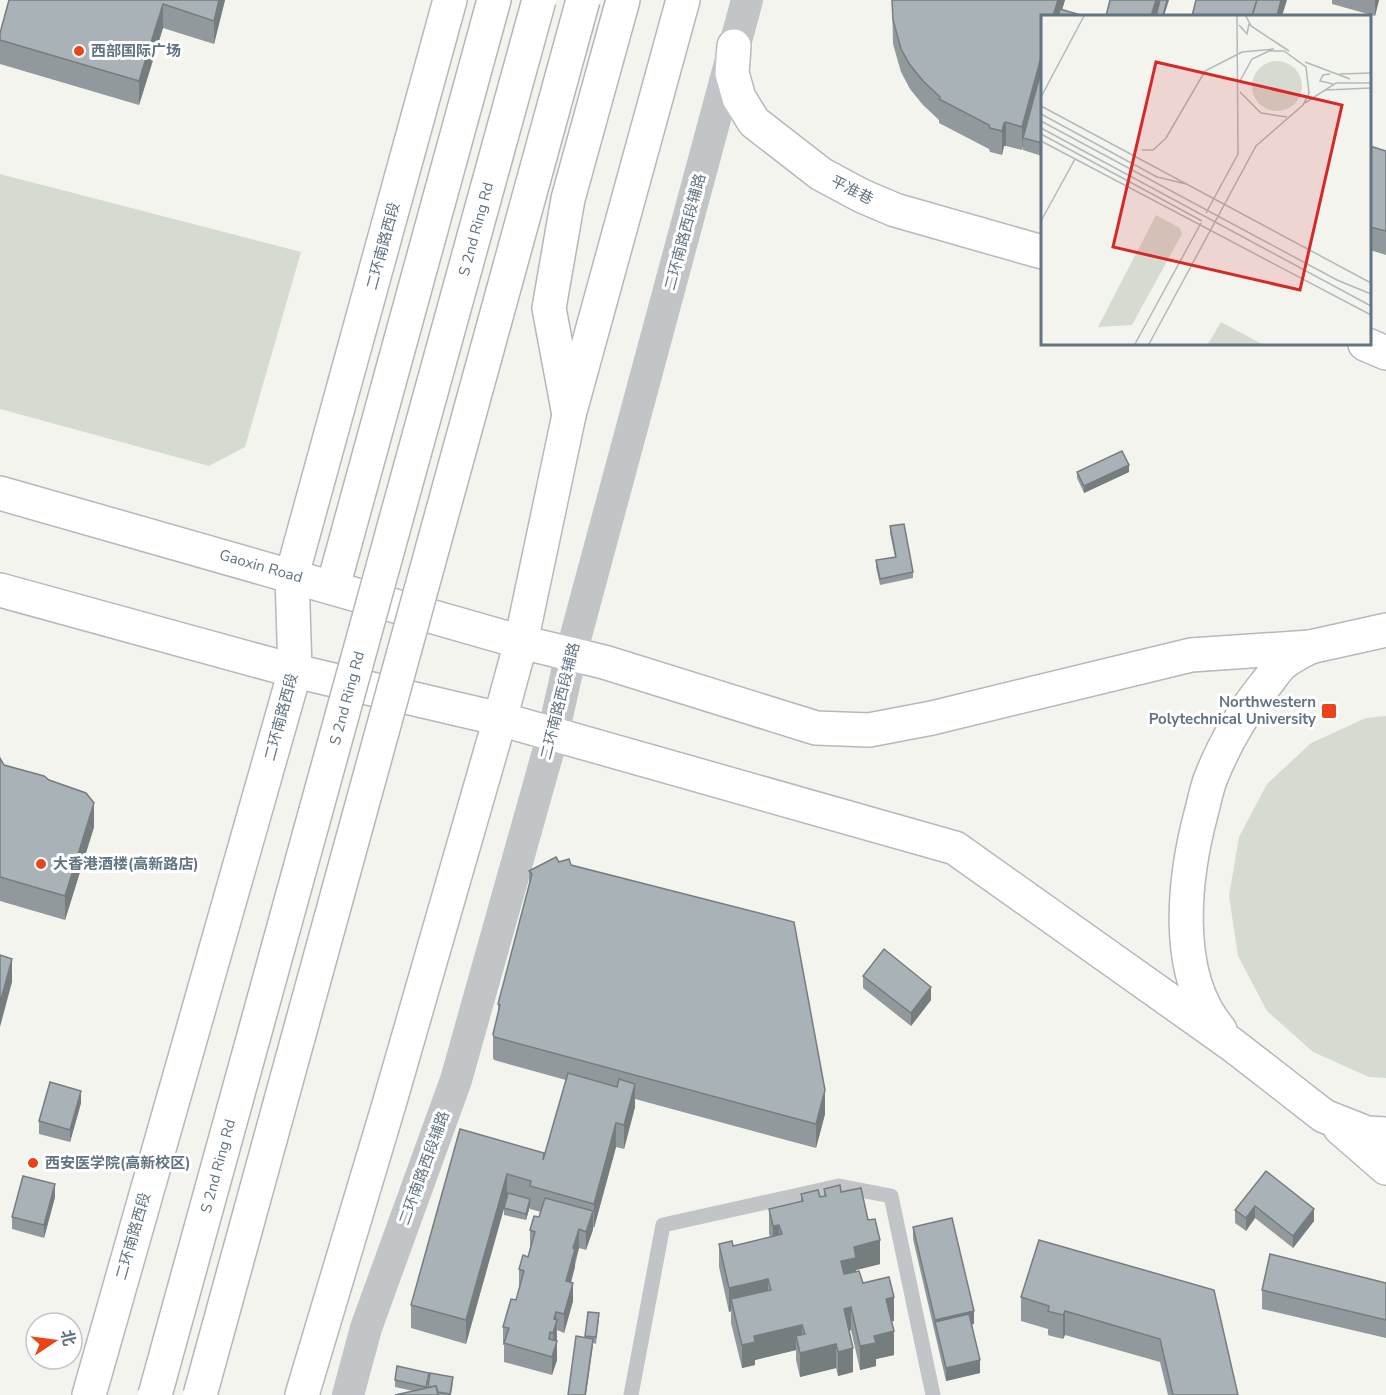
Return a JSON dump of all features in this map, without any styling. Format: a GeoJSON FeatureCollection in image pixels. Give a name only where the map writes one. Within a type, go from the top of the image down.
{"type":"FeatureCollection","features":[{"type":"Feature","properties":{"kind":"main road","name":"二环南路西段"},"geometry":{"type":"LineString","coordinates":[[89,1395],[295,671],[292,575],[450,0]]}},
{"type":"Feature","properties":{"kind":"main road"},"geometry":{"type":"LineString","coordinates":[[333,587],[494,0]]}},
{"type":"Feature","properties":{"kind":"main road","name":"S 2nd Ring Rd"},"geometry":{"type":"LineString","coordinates":[[155,1395],[539,0]]}},
{"type":"Feature","properties":{"kind":"main road"},"geometry":{"type":"LineString","coordinates":[[200,1395],[583,0]]}},
{"type":"Feature","properties":{"kind":"main road"},"geometry":{"type":"LineString","coordinates":[[569,415],[549,308],[568,199],[623,0]]}},
{"type":"Feature","properties":{"kind":"main road"},"geometry":{"type":"LineString","coordinates":[[302,1395],[397,1078],[500,719],[521,642],[569,415],[683,0]]}},
{"type":"Feature","properties":{"kind":"main road","name":"平准巷"},"geometry":{"type":"LineString","coordinates":[[734,46],[732,73],[739,98],[753,122],[821,174],[862,196],[895,210],[1041,252]]}},
{"type":"Feature","properties":{"kind":"main road"},"geometry":{"type":"LineString","coordinates":[[1367,345],[1386,353]]}},
{"type":"Feature","properties":{"kind":"main road","name":"Gaoxin Road"},"geometry":{"type":"LineString","coordinates":[[0,493],[521,642],[604,662],[816,728],[869,730],[932,718],[1191,655],[1310,647]]}},
{"type":"Feature","properties":{"kind":"main road"},"geometry":{"type":"LineString","coordinates":[[0,590],[295,671],[500,719],[955,848],[1234,1046],[1386,1168]]}},
{"type":"Feature","properties":{"kind":"main road"},"geometry":{"type":"LineString","coordinates":[[1234,1046],[1211,1019],[1195,988],[1185,906],[1189,865],[1211,777],[1230,736],[1252,700],[1282,663],[1310,647],[1386,631]]}},
{"type":"Feature","properties":{"kind":"main road"},"geometry":{"type":"LineString","coordinates":[[1324,1116],[1367,1133],[1386,1134]]}},
{"type":"Feature","properties":{"kind":"street","name":"二环南路西段辅路"},"geometry":{"type":"LineString","coordinates":[[348,1395],[366,1328],[456,1080],[553,734],[571,654],[747,0]]}},
{"type":"Feature","properties":{"kind":"lane"},"geometry":{"type":"LineString","coordinates":[[631,1395],[663,1225],[839,1186],[891,1196],[933,1395]]}},
{"type":"Feature","properties":{"kind":"shaded area"},"geometry":{"type":"Polygon","coordinates":[[[0,174],[301,252],[245,447],[209,466],[0,409],[0,174]]]}},
{"type":"Feature","properties":{"kind":"shaded area"},"geometry":{"type":"Polygon","coordinates":[[[1386,716],[1386,1078],[1369,1077],[1313,1052],[1267,1011],[1238,956],[1229,896],[1239,837],[1267,784],[1311,743],[1366,718],[1386,716]]]}},
{"type":"Feature","properties":{"kind":"building","name":"西部国际广场"},"geometry":{"type":"Polygon","coordinates":[[[9,0],[219,0],[214,21],[163,4],[139,81],[0,40],[9,0]]]}},
{"type":"Feature","properties":{"kind":"building"},"geometry":{"type":"Polygon","coordinates":[[[892,0],[1058,0],[1053,15],[1041,15],[1041,58],[1022,127],[1006,122],[1002,131],[990,128],[989,125],[939,99],[940,97],[910,65],[901,49],[893,20],[892,0]]]}},
{"type":"Feature","properties":{"kind":"building"},"geometry":{"type":"Polygon","coordinates":[[[1110,0],[1156,0],[1151,15],[1106,15],[1110,0]]]}},
{"type":"Feature","properties":{"kind":"building"},"geometry":{"type":"Polygon","coordinates":[[[1160,0],[1167,0],[1163,15],[1156,15],[1160,0]]]}},
{"type":"Feature","properties":{"kind":"building"},"geometry":{"type":"Polygon","coordinates":[[[1196,0],[1257,0],[1252,15],[1192,15],[1196,0]]]}},
{"type":"Feature","properties":{"kind":"building"},"geometry":{"type":"Polygon","coordinates":[[[1257,0],[1281,0],[1277,15],[1252,15],[1257,0]]]}},
{"type":"Feature","properties":{"kind":"building"},"geometry":{"type":"Polygon","coordinates":[[[1060,9],[1081,15],[1058,15],[1060,9]]]}},
{"type":"Feature","properties":{"kind":"building"},"geometry":{"type":"Polygon","coordinates":[[[1041,72],[1041,143],[1023,138],[1041,72]]]}},
{"type":"Feature","properties":{"kind":"building"},"geometry":{"type":"Polygon","coordinates":[[[1371,146],[1386,151],[1386,231],[1371,227],[1371,146]]]}},
{"type":"Feature","properties":{"kind":"building"},"geometry":{"type":"Polygon","coordinates":[[[1122,451],[1129,465],[1084,486],[1077,472],[1122,451]]]}},
{"type":"Feature","properties":{"kind":"building"},"geometry":{"type":"Polygon","coordinates":[[[904,524],[913,572],[880,579],[876,560],[896,557],[890,526],[904,524]]]}},
{"type":"Feature","properties":{"kind":"building","name":"大香港酒楼(高新路店)"},"geometry":{"type":"Polygon","coordinates":[[[0,758],[4,765],[44,776],[49,780],[86,793],[94,803],[65,896],[0,877],[0,758]]]}},
{"type":"Feature","properties":{"kind":"building"},"geometry":{"type":"Polygon","coordinates":[[[556,857],[559,862],[569,859],[571,865],[794,922],[825,1090],[816,1124],[494,1037],[500,1005],[498,1004],[532,874],[529,871],[556,857]]]}},
{"type":"Feature","properties":{"kind":"building"},"geometry":{"type":"Polygon","coordinates":[[[884,949],[931,987],[911,1013],[863,976],[884,949]]]}},
{"type":"Feature","properties":{"kind":"building"},"geometry":{"type":"Polygon","coordinates":[[[0,955],[12,959],[0,1003],[0,955]]]}},
{"type":"Feature","properties":{"kind":"building"},"geometry":{"type":"Polygon","coordinates":[[[568,1073],[617,1087],[619,1079],[635,1084],[624,1125],[616,1123],[594,1204],[530,1186],[531,1181],[507,1174],[466,1320],[411,1305],[460,1129],[544,1153],[543,1160],[568,1073]]]}},
{"type":"Feature","properties":{"kind":"building"},"geometry":{"type":"Polygon","coordinates":[[[50,1082],[81,1091],[70,1130],[39,1121],[50,1082]]]}},
{"type":"Feature","properties":{"kind":"building"},"geometry":{"type":"Polygon","coordinates":[[[1266,1171],[1314,1209],[1293,1236],[1255,1206],[1246,1218],[1235,1210],[1266,1171]]]}},
{"type":"Feature","properties":{"kind":"building"},"geometry":{"type":"Polygon","coordinates":[[[23,1176],[55,1184],[44,1225],[12,1217],[23,1176]]]}},
{"type":"Feature","properties":{"kind":"building"},"geometry":{"type":"Polygon","coordinates":[[[840,1185],[841,1192],[861,1188],[868,1220],[875,1219],[880,1240],[854,1247],[856,1258],[841,1261],[844,1274],[859,1271],[863,1283],[889,1277],[894,1297],[886,1299],[894,1331],[874,1336],[876,1343],[860,1346],[851,1307],[844,1309],[853,1348],[838,1352],[836,1344],[800,1353],[796,1336],[805,1334],[802,1325],[754,1336],[755,1342],[742,1345],[731,1299],[771,1290],[768,1279],[729,1288],[719,1244],[732,1241],[733,1246],[782,1234],[779,1225],[773,1226],[769,1209],[803,1201],[801,1194],[818,1190],[820,1197],[826,1196],[824,1189],[840,1185]]]}},
{"type":"Feature","properties":{"kind":"building"},"geometry":{"type":"Polygon","coordinates":[[[508,1193],[530,1199],[526,1214],[504,1208],[508,1193]]]}},
{"type":"Feature","properties":{"kind":"building"},"geometry":{"type":"Polygon","coordinates":[[[545,1198],[593,1211],[586,1232],[579,1229],[573,1248],[575,1249],[566,1281],[573,1283],[564,1314],[556,1312],[554,1319],[557,1320],[553,1333],[550,1332],[549,1339],[557,1341],[552,1357],[504,1343],[509,1328],[503,1327],[511,1299],[516,1300],[524,1271],[519,1269],[523,1255],[528,1257],[535,1232],[530,1230],[534,1216],[539,1217],[545,1198]]]}},
{"type":"Feature","properties":{"kind":"building"},"geometry":{"type":"Polygon","coordinates":[[[952,1218],[974,1311],[935,1320],[913,1227],[952,1218]]]}},
{"type":"Feature","properties":{"kind":"building"},"geometry":{"type":"Polygon","coordinates":[[[1039,1240],[1214,1290],[1238,1395],[1173,1395],[1160,1339],[1065,1311],[1063,1315],[1051,1312],[1048,1311],[1049,1306],[1021,1297],[1039,1240]]]}},
{"type":"Feature","properties":{"kind":"building"},"geometry":{"type":"Polygon","coordinates":[[[1270,1254],[1386,1283],[1386,1320],[1262,1290],[1270,1254]]]}},
{"type":"Feature","properties":{"kind":"building"},"geometry":{"type":"Polygon","coordinates":[[[588,1312],[599,1313],[596,1337],[585,1336],[588,1312]]]}},
{"type":"Feature","properties":{"kind":"building"},"geometry":{"type":"Polygon","coordinates":[[[969,1314],[980,1360],[946,1368],[935,1322],[969,1314]]]}},
{"type":"Feature","properties":{"kind":"building"},"geometry":{"type":"Polygon","coordinates":[[[576,1336],[593,1339],[585,1395],[568,1395],[576,1336]]]}},
{"type":"Feature","properties":{"kind":"building"},"geometry":{"type":"Polygon","coordinates":[[[397,1366],[429,1373],[426,1387],[395,1380],[397,1366]]]}},
{"type":"Feature","properties":{"kind":"building"},"geometry":{"type":"Polygon","coordinates":[[[430,1373],[453,1377],[450,1394],[438,1392],[436,1386],[428,1387],[430,1373]]]}},
{"type":"Feature","properties":{"kind":"building"},"geometry":{"type":"Polygon","coordinates":[[[436,1386],[438,1395],[395,1395],[436,1386]]]}},
{"type":"Feature","properties":{"kind":"place","name":"西部国际广场"},"geometry":{"type":"Point","coordinates":[79,51]}},
{"type":"Feature","properties":{"kind":"place","name":"Northwestern Polytechnical University"},"geometry":{"type":"Point","coordinates":[1329,711]}},
{"type":"Feature","properties":{"kind":"place","name":"大香港酒楼(高新路店)"},"geometry":{"type":"Point","coordinates":[41,864]}},
{"type":"Feature","properties":{"kind":"place","name":"西安医学院(高新校区)"},"geometry":{"type":"Point","coordinates":[33,1163]}}]}
